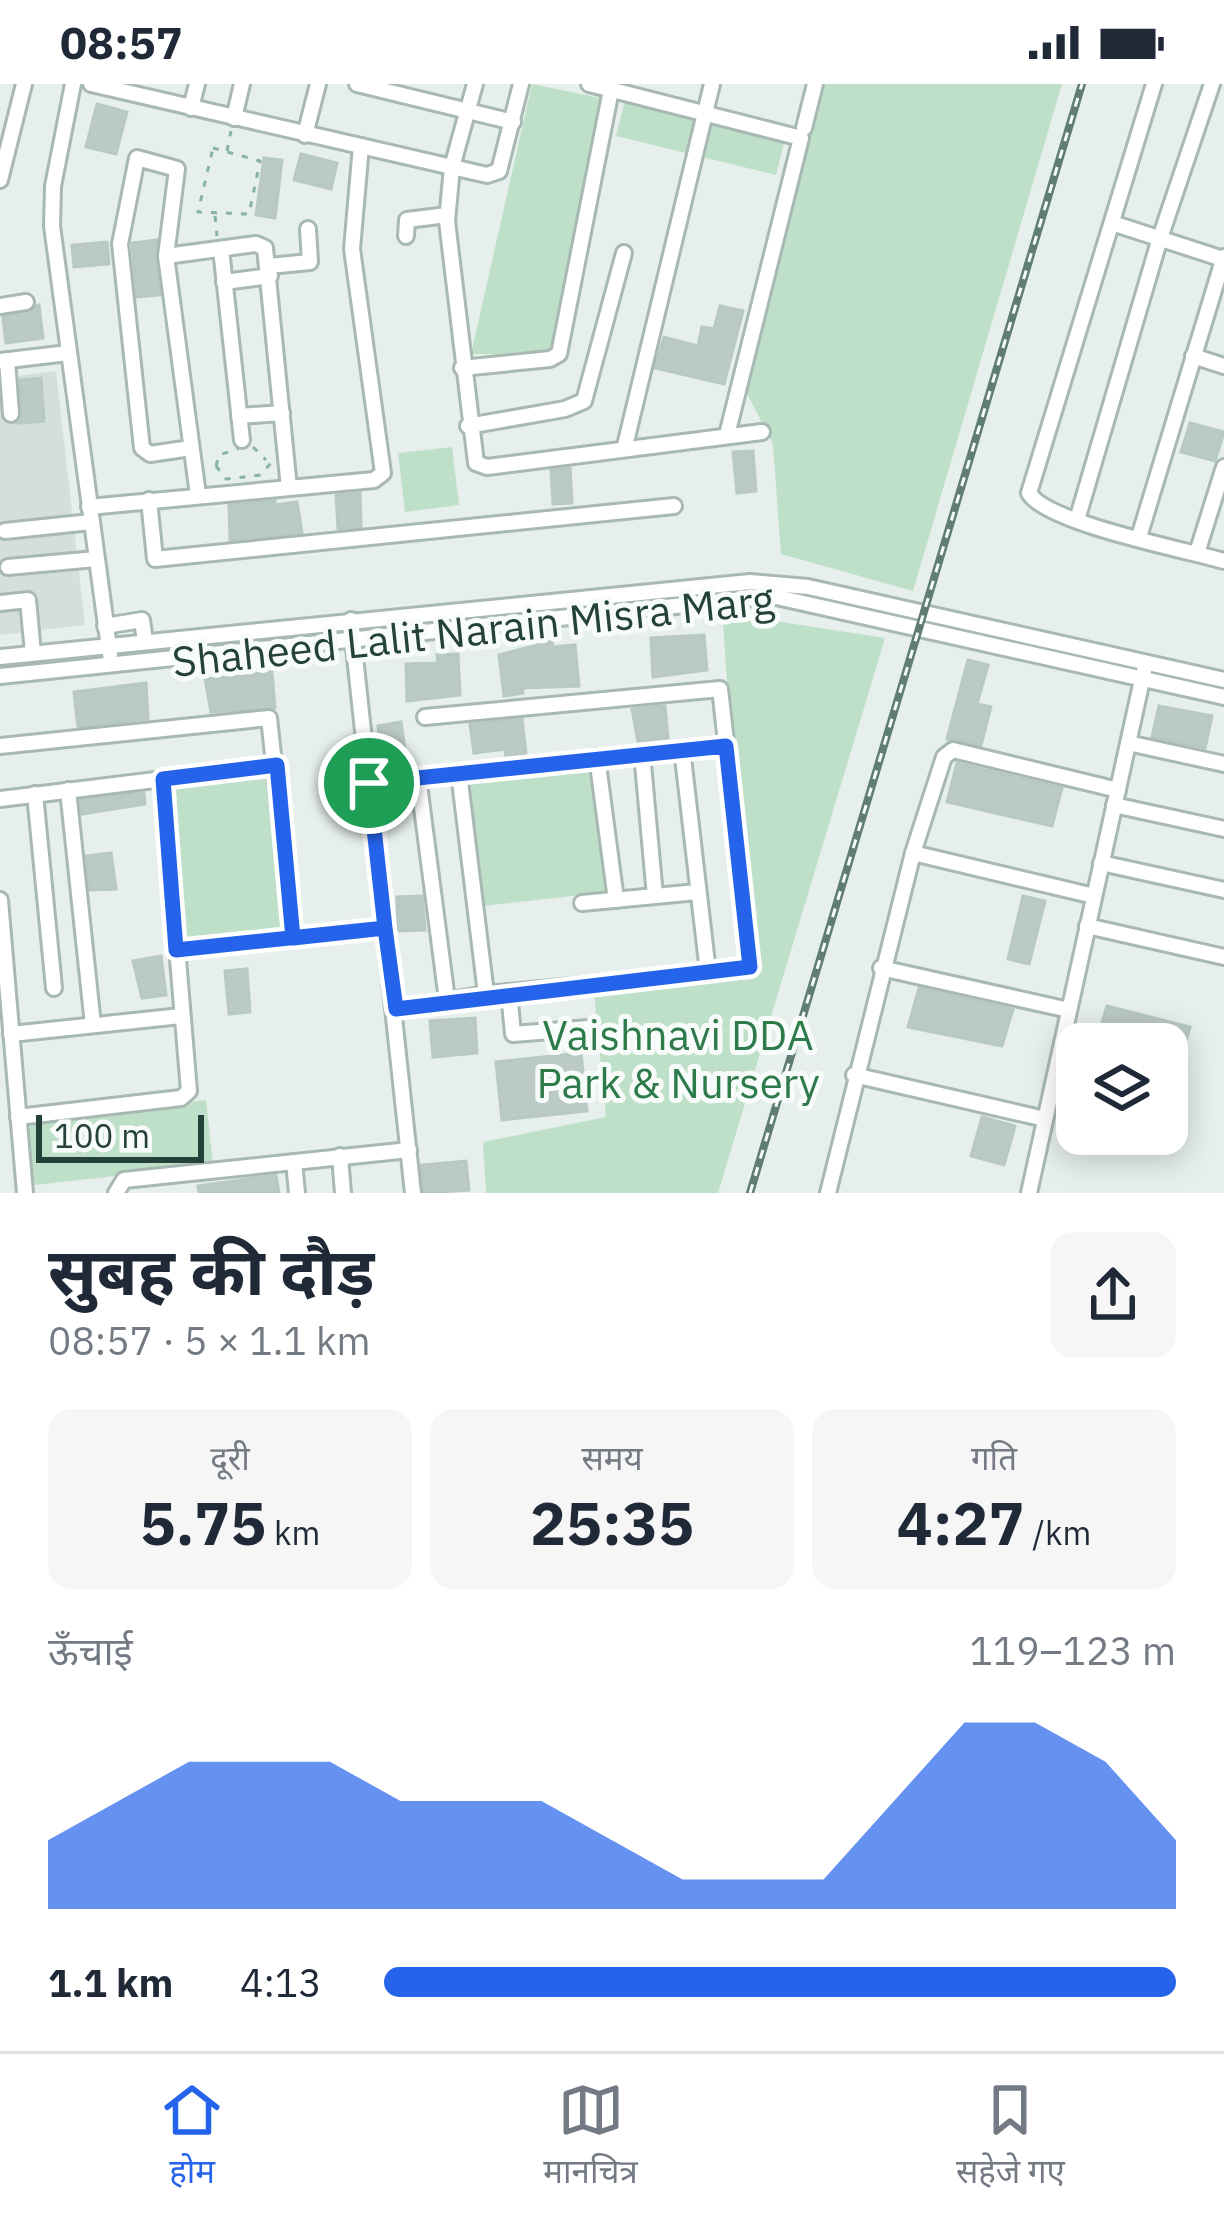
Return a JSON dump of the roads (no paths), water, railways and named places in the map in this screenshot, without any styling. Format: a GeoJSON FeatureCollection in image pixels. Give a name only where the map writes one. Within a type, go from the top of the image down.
{"type":"FeatureCollection","features":[{"type":"Feature","properties":{"kind":"street"},"geometry":{"type":"LineString","coordinates":[[0,180],[24,84]]}},
{"type":"Feature","properties":{"kind":"street"},"geometry":{"type":"LineString","coordinates":[[73,84],[51,212],[111,666]]}},
{"type":"Feature","properties":{"kind":"street"},"geometry":{"type":"LineString","coordinates":[[91,84],[487,175],[499,171],[521,84]]}},
{"type":"Feature","properties":{"kind":"street"},"geometry":{"type":"LineString","coordinates":[[191,108],[197,84]]}},
{"type":"Feature","properties":{"kind":"street"},"geometry":{"type":"LineString","coordinates":[[234,118],[242,84]]}},
{"type":"Feature","properties":{"kind":"street"},"geometry":{"type":"LineString","coordinates":[[305,135],[318,84]]}},
{"type":"Feature","properties":{"kind":"street"},"geometry":{"type":"LineString","coordinates":[[475,84],[452,167],[447,215],[473,458],[487,466],[762,432]]}},
{"type":"Feature","properties":{"kind":"street"},"geometry":{"type":"LineString","coordinates":[[589,84],[801,138],[727,436]]}},
{"type":"Feature","properties":{"kind":"street"},"geometry":{"type":"LineString","coordinates":[[625,446],[712,84]]}},
{"type":"Feature","properties":{"kind":"street"},"geometry":{"type":"LineString","coordinates":[[804,128],[815,84]]}},
{"type":"Feature","properties":{"kind":"street"},"geometry":{"type":"LineString","coordinates":[[1154,84],[1029,484],[1035,503],[1077,520],[1224,561]]}},
{"type":"Feature","properties":{"kind":"street"},"geometry":{"type":"LineString","coordinates":[[1077,520],[1160,238],[1212,84]]}},
{"type":"Feature","properties":{"kind":"street"},"geometry":{"type":"LineString","coordinates":[[366,85],[421,92],[467,112],[513,122]]}},
{"type":"Feature","properties":{"kind":"street"},"geometry":{"type":"LineString","coordinates":[[462,368],[550,359],[559,354],[611,90]]}},
{"type":"Feature","properties":{"kind":"street"},"geometry":{"type":"LineString","coordinates":[[5,531],[149,500],[374,480],[383,473],[352,248],[361,146]]}},
{"type":"Feature","properties":{"kind":"street"},"geometry":{"type":"LineString","coordinates":[[191,448],[150,454],[142,448],[120,244],[137,158],[178,169],[166,256],[198,495]]}},
{"type":"Feature","properties":{"kind":"street"},"geometry":{"type":"LineString","coordinates":[[406,236],[407,220],[447,215]]}},
{"type":"Feature","properties":{"kind":"street"},"geometry":{"type":"LineString","coordinates":[[1112,223],[1224,258],[1139,537]]}},
{"type":"Feature","properties":{"kind":"street"},"geometry":{"type":"LineString","coordinates":[[224,282],[310,262],[308,229]]}},
{"type":"Feature","properties":{"kind":"street"},"geometry":{"type":"LineString","coordinates":[[166,256],[262,245],[269,271],[289,488]]}},
{"type":"Feature","properties":{"kind":"street"},"geometry":{"type":"LineString","coordinates":[[219,249],[242,440]]}},
{"type":"Feature","properties":{"kind":"street"},"geometry":{"type":"LineString","coordinates":[[468,426],[584,401],[624,253]]}},
{"type":"Feature","properties":{"kind":"street"},"geometry":{"type":"LineString","coordinates":[[0,301],[26,302]]}},
{"type":"Feature","properties":{"kind":"street"},"geometry":{"type":"LineString","coordinates":[[11,414],[3,361],[68,353]]}},
{"type":"Feature","properties":{"kind":"street"},"geometry":{"type":"LineString","coordinates":[[1193,356],[1224,366]]}},
{"type":"Feature","properties":{"kind":"street"},"geometry":{"type":"LineString","coordinates":[[239,416],[282,413]]}},
{"type":"Feature","properties":{"kind":"street"},"geometry":{"type":"LineString","coordinates":[[1197,554],[1224,467]]}},
{"type":"Feature","properties":{"kind":"street"},"geometry":{"type":"LineString","coordinates":[[149,500],[155,559],[674,506]]}},
{"type":"Feature","properties":{"kind":"street"},"geometry":{"type":"LineString","coordinates":[[8,568],[97,560]]}},
{"type":"Feature","properties":{"kind":"street","name":"Shaheed Lalit Narain Misra Marg"},"geometry":{"type":"LineString","coordinates":[[0,657],[773,582],[1144,670],[1224,697]]}},
{"type":"Feature","properties":{"kind":"street","name":"Shaheed Lalit Narain Misra Marg"},"geometry":{"type":"LineString","coordinates":[[0,676],[772,596],[1144,670],[1224,680]]}},
{"type":"Feature","properties":{"kind":"street"},"geometry":{"type":"LineString","coordinates":[[0,603],[28,600],[33,653]]}},
{"type":"Feature","properties":{"kind":"street"},"geometry":{"type":"LineString","coordinates":[[106,626],[142,620],[145,641]]}},
{"type":"Feature","properties":{"kind":"street"},"geometry":{"type":"LineString","coordinates":[[351,620],[413,1193]]}},
{"type":"Feature","properties":{"kind":"street"},"geometry":{"type":"LineString","coordinates":[[1029,1193],[1144,670]]}},
{"type":"Feature","properties":{"kind":"street"},"geometry":{"type":"LineString","coordinates":[[396,1009],[486,994],[745,970],[751,963],[724,695],[716,688],[425,718]]}},
{"type":"Feature","properties":{"kind":"street"},"geometry":{"type":"LineString","coordinates":[[0,746],[264,717],[274,726],[293,938]]}},
{"type":"Feature","properties":{"kind":"street"},"geometry":{"type":"LineString","coordinates":[[1128,742],[1224,764]]}},
{"type":"Feature","properties":{"kind":"street"},"geometry":{"type":"LineString","coordinates":[[369,783],[726,746]]}},
{"type":"Feature","properties":{"kind":"street"},"geometry":{"type":"LineString","coordinates":[[682,749],[708,972]]}},
{"type":"Feature","properties":{"kind":"street"},"geometry":{"type":"LineString","coordinates":[[828,1193],[881,968],[944,758],[953,750],[1224,829]]}},
{"type":"Feature","properties":{"kind":"street"},"geometry":{"type":"LineString","coordinates":[[642,753],[655,896]]}},
{"type":"Feature","properties":{"kind":"street"},"geometry":{"type":"LineString","coordinates":[[597,757],[616,900]]}},
{"type":"Feature","properties":{"kind":"street"},"geometry":{"type":"LineString","coordinates":[[0,799],[277,765]]}},
{"type":"Feature","properties":{"kind":"street"},"geometry":{"type":"LineString","coordinates":[[459,772],[486,994]]}},
{"type":"Feature","properties":{"kind":"street"},"geometry":{"type":"LineString","coordinates":[[418,777],[447,1000]]}},
{"type":"Feature","properties":{"kind":"street"},"geometry":{"type":"LineString","coordinates":[[18,1117],[186,1096],[163,779]]}},
{"type":"Feature","properties":{"kind":"street"},"geometry":{"type":"LineString","coordinates":[[68,790],[93,1025]]}},
{"type":"Feature","properties":{"kind":"street"},"geometry":{"type":"LineString","coordinates":[[35,794],[54,988]]}},
{"type":"Feature","properties":{"kind":"street"},"geometry":{"type":"LineString","coordinates":[[913,853],[1094,896]]}},
{"type":"Feature","properties":{"kind":"street"},"geometry":{"type":"LineString","coordinates":[[1101,863],[1224,890]]}},
{"type":"Feature","properties":{"kind":"street"},"geometry":{"type":"LineString","coordinates":[[582,903],[697,892]]}},
{"type":"Feature","properties":{"kind":"street"},"geometry":{"type":"LineString","coordinates":[[0,900],[25,1193]]}},
{"type":"Feature","properties":{"kind":"street"},"geometry":{"type":"LineString","coordinates":[[1088,926],[1224,957]]}},
{"type":"Feature","properties":{"kind":"street"},"geometry":{"type":"LineString","coordinates":[[176,950],[385,928]]}},
{"type":"Feature","properties":{"kind":"street"},"geometry":{"type":"LineString","coordinates":[[881,968],[1069,1010]]}},
{"type":"Feature","properties":{"kind":"street"},"geometry":{"type":"LineString","coordinates":[[509,992],[513,1034],[589,1028]]}},
{"type":"Feature","properties":{"kind":"street"},"geometry":{"type":"LineString","coordinates":[[11,1034],[181,1016]]}},
{"type":"Feature","properties":{"kind":"street"},"geometry":{"type":"LineString","coordinates":[[854,1076],[1045,1119]]}},
{"type":"Feature","properties":{"kind":"street"},"geometry":{"type":"LineString","coordinates":[[116,1193],[124,1180],[410,1150]]}},
{"type":"Feature","properties":{"kind":"street"},"geometry":{"type":"LineString","coordinates":[[340,1156],[343,1193]]}},
{"type":"Feature","properties":{"kind":"street"},"geometry":{"type":"LineString","coordinates":[[294,1162],[297,1193]]}},
{"type":"Feature","properties":{"kind":"railway"},"geometry":{"type":"LineString","coordinates":[[750,1193],[1082,84]]}},
{"type":"Feature","properties":{"kind":"park label","name":"Vaishnavi DDA Park & Nursery"},"geometry":{"type":"Point","coordinates":[678,1058]}}]}
